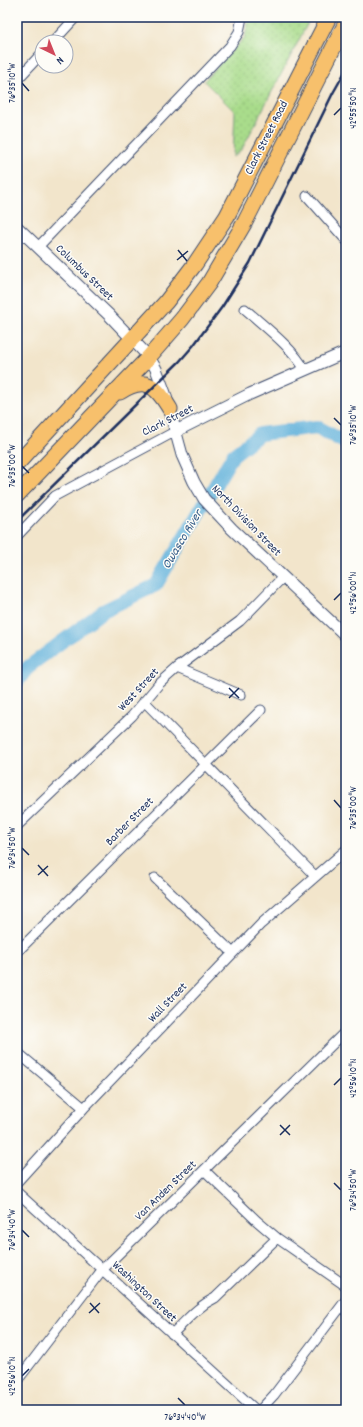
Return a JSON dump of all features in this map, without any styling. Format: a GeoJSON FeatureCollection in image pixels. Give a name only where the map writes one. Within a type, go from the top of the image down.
{"type":"FeatureCollection","features":[{"type":"Feature","properties":{"kind":"highway","name":"Clark Street Road"},"geometry":{"type":"LineString","coordinates":[[17,464],[166,302],[200,257],[227,216],[329,17]]}},
{"type":"Feature","properties":{"kind":"highway"},"geometry":{"type":"LineString","coordinates":[[17,495],[150,357],[182,319],[222,262],[245,222],[346,23]]}},
{"type":"Feature","properties":{"kind":"highway"},"geometry":{"type":"LineString","coordinates":[[108,400],[130,386],[143,383],[154,387],[170,409]]}},
{"type":"Feature","properties":{"kind":"street"},"geometry":{"type":"LineString","coordinates":[[60,34],[76,17]]}},
{"type":"Feature","properties":{"kind":"street"},"geometry":{"type":"LineString","coordinates":[[38,247],[230,46],[239,32],[242,17]]}},
{"type":"Feature","properties":{"kind":"street"},"geometry":{"type":"LineString","coordinates":[[17,80],[34,62]]}},
{"type":"Feature","properties":{"kind":"street"},"geometry":{"type":"LineString","coordinates":[[307,196],[346,240]]}},
{"type":"Feature","properties":{"kind":"street","name":"Columbus Street"},"geometry":{"type":"LineString","coordinates":[[17,227],[132,338]]}},
{"type":"Feature","properties":{"kind":"street"},"geometry":{"type":"LineString","coordinates":[[245,308],[287,347],[302,364],[305,370]]}},
{"type":"Feature","properties":{"kind":"street","name":"North Division Street"},"geometry":{"type":"LineString","coordinates":[[132,338],[150,357],[159,376],[185,464],[204,499],[232,529],[346,636]]}},
{"type":"Feature","properties":{"kind":"street","name":"Clark Street"},"geometry":{"type":"LineString","coordinates":[[17,536],[55,496],[176,431],[250,394],[346,352]]}},
{"type":"Feature","properties":{"kind":"street","name":"West Street"},"geometry":{"type":"LineString","coordinates":[[17,826],[132,716],[159,684],[177,668],[240,621],[283,577]]}},
{"type":"Feature","properties":{"kind":"street"},"geometry":{"type":"LineString","coordinates":[[177,668],[241,695]]}},
{"type":"Feature","properties":{"kind":"street"},"geometry":{"type":"LineString","coordinates":[[144,701],[315,876]]}},
{"type":"Feature","properties":{"kind":"street","name":"Barber Street"},"geometry":{"type":"LineString","coordinates":[[17,952],[262,710]]}},
{"type":"Feature","properties":{"kind":"street","name":"Wall Street"},"geometry":{"type":"LineString","coordinates":[[17,1182],[84,1108],[261,924],[346,850]]}},
{"type":"Feature","properties":{"kind":"street"},"geometry":{"type":"LineString","coordinates":[[154,878],[233,953]]}},
{"type":"Feature","properties":{"kind":"street","name":"Van Anden Street"},"geometry":{"type":"LineString","coordinates":[[17,1381],[102,1270],[346,1031]]}},
{"type":"Feature","properties":{"kind":"street"},"geometry":{"type":"LineString","coordinates":[[17,1052],[84,1108]]}},
{"type":"Feature","properties":{"kind":"street"},"geometry":{"type":"LineString","coordinates":[[204,1170],[277,1238],[324,1269],[346,1286]]}},
{"type":"Feature","properties":{"kind":"street","name":"Washington Street"},"geometry":{"type":"LineString","coordinates":[[17,1192],[172,1334],[251,1409]]}},
{"type":"Feature","properties":{"kind":"street"},"geometry":{"type":"LineString","coordinates":[[172,1334],[198,1308],[215,1298],[277,1238]]}},
{"type":"Feature","properties":{"kind":"street"},"geometry":{"type":"LineString","coordinates":[[260,1410],[274,1395],[346,1300]]}},
{"type":"Feature","properties":{"kind":"green space"},"geometry":{"type":"Polygon","coordinates":[[[249,17],[311,17],[242,149],[233,157],[235,112],[204,81],[245,37],[249,17]]]}},
{"type":"Feature","properties":{"kind":"waterway","name":"Owasco River"},"geometry":{"type":"LineString","coordinates":[[17,682],[28,667],[103,611],[156,585],[233,455],[260,434],[317,427],[346,443]]}},
{"type":"Feature","properties":{"kind":"railway"},"geometry":{"type":"LineString","coordinates":[[17,521],[179,362],[222,307],[250,263],[333,93],[346,70]]}}]}
